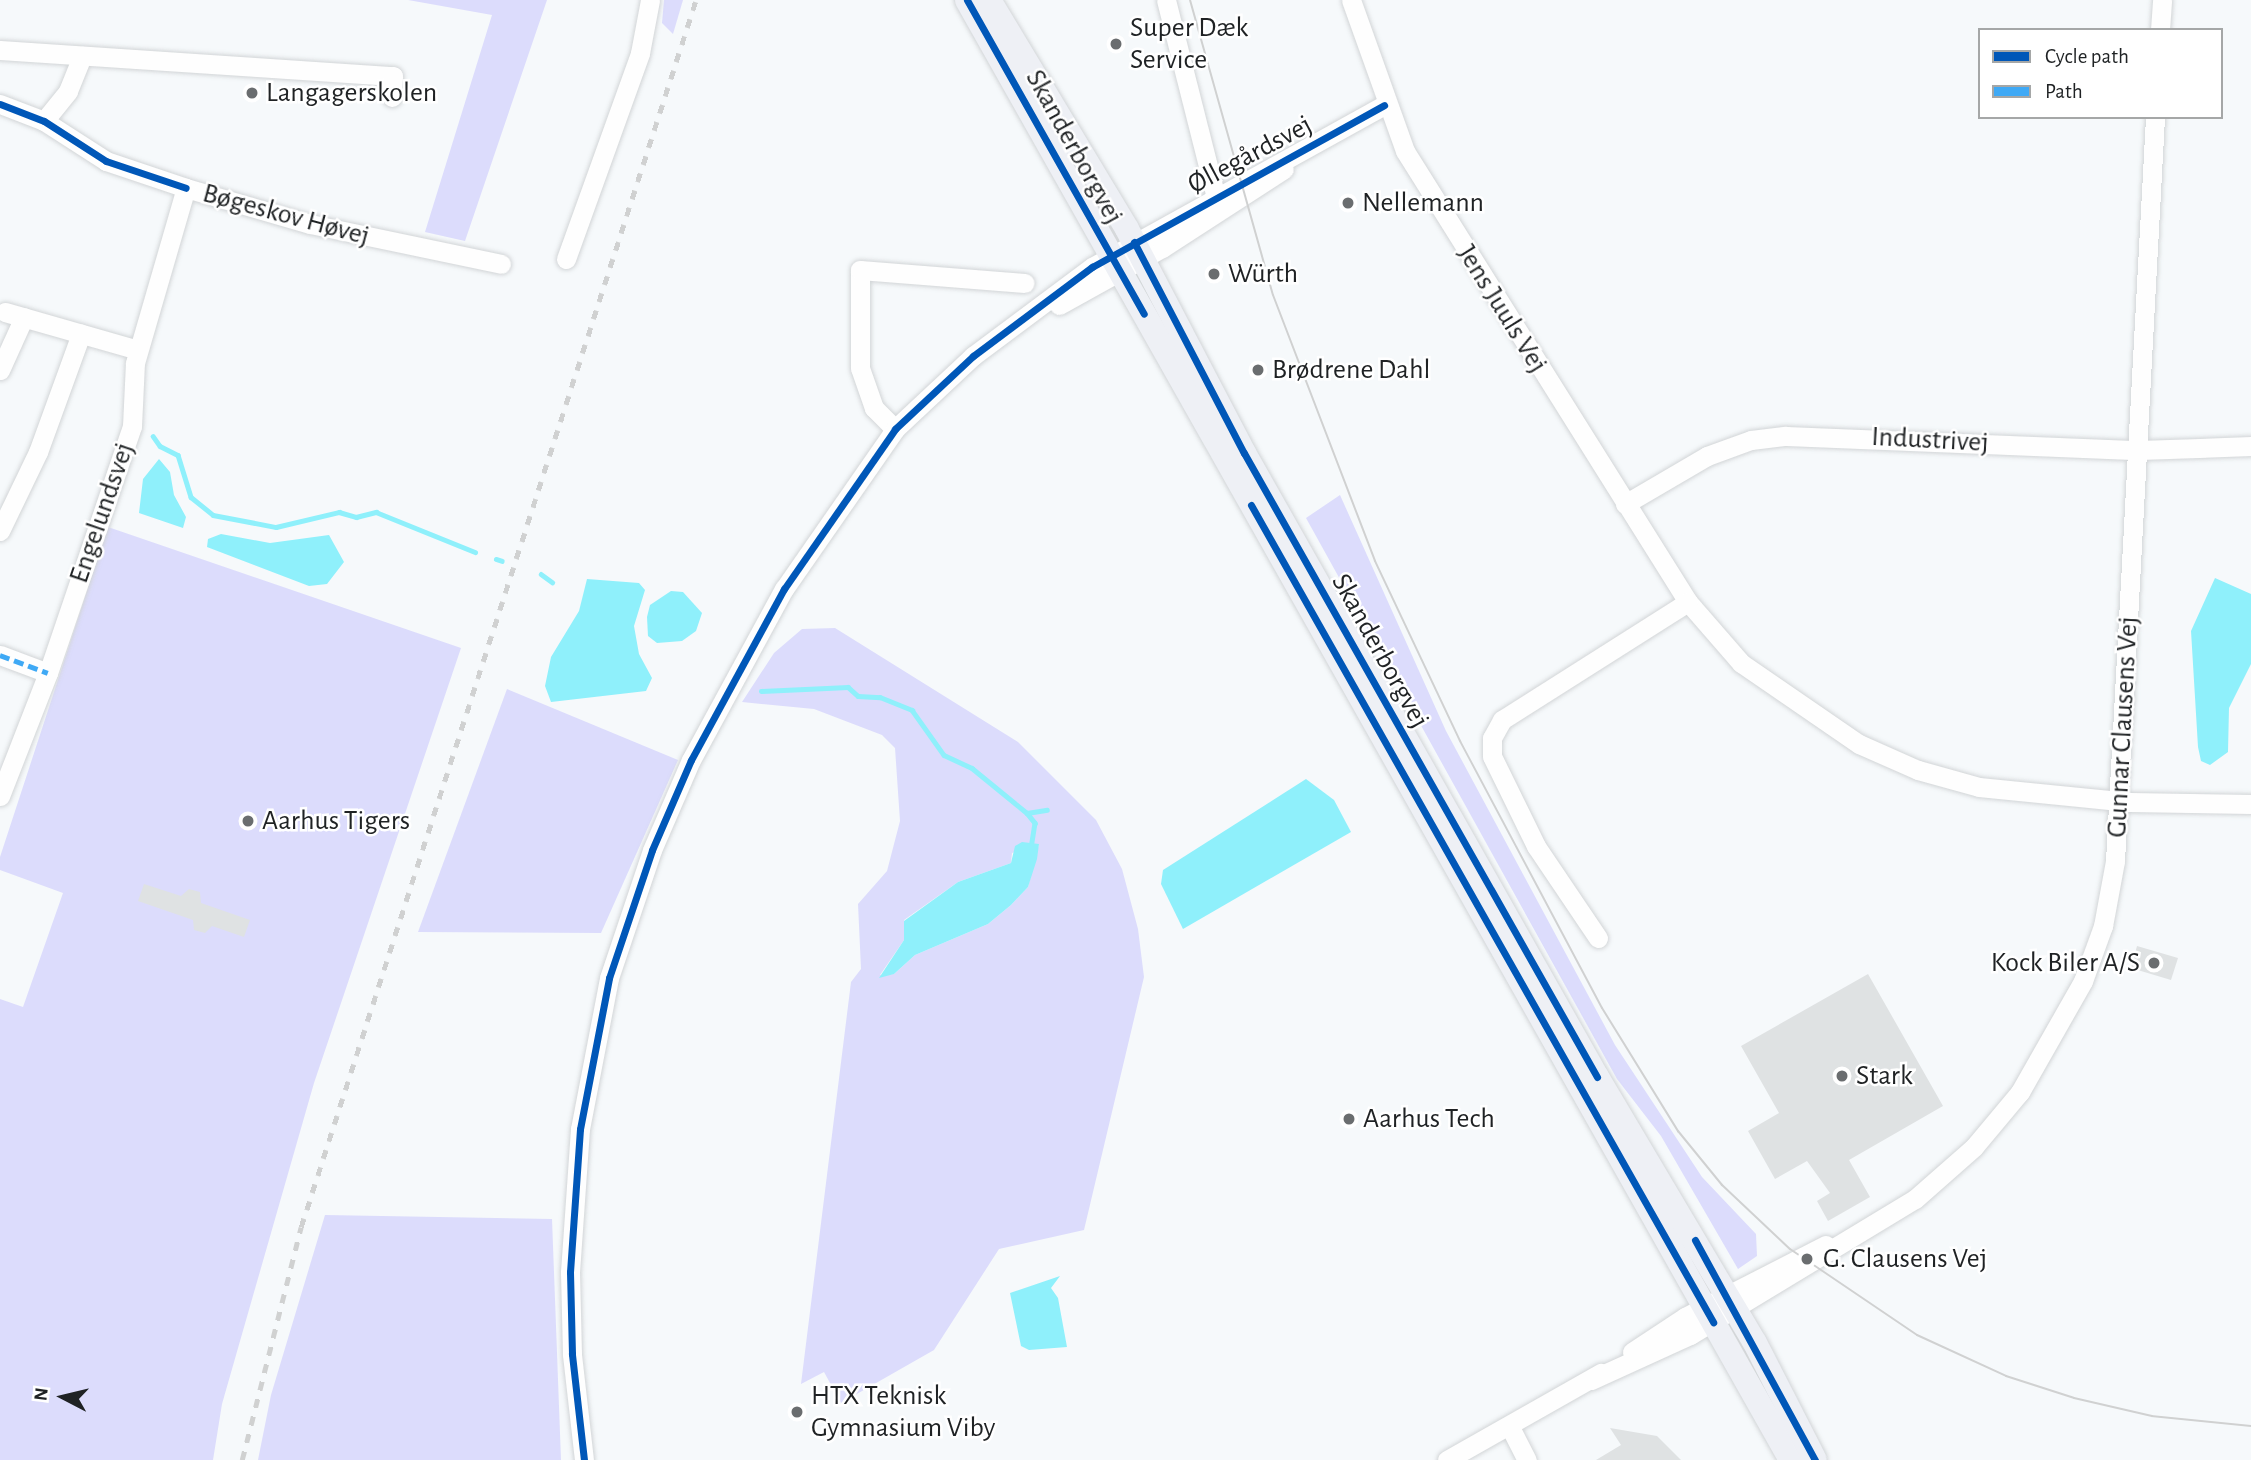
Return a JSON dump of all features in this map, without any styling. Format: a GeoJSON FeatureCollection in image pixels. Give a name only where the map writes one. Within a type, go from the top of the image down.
{"type":"FeatureCollection","features":[{"type":"Feature","properties":{"kind":"main road","name":"Skanderborgvej"},"geometry":{"type":"LineString","coordinates":[[967,0],[1040,129],[1127,257],[1225,415],[1597,1077],[1731,1301],[1815,1460]]}},
{"type":"Feature","properties":{"kind":"main road","name":"Skanderborgvej"},"geometry":{"type":"LineString","coordinates":[[989,0],[1127,257],[1708,1314],[1791,1460]]}},
{"type":"Feature","properties":{"kind":"street"},"geometry":{"type":"LineString","coordinates":[[566,259],[640,53],[650,0]]}},
{"type":"Feature","properties":{"kind":"street"},"geometry":{"type":"LineString","coordinates":[[1166,0],[1218,204]]}},
{"type":"Feature","properties":{"kind":"street","name":"Jens Juuls Vej"},"geometry":{"type":"LineString","coordinates":[[1351,0],[1384,105],[1444,217],[1688,602],[1741,663],[1859,744],[1917,770],[1979,787],[2120,801],[2251,804]]}},
{"type":"Feature","properties":{"kind":"street"},"geometry":{"type":"LineString","coordinates":[[2160,28],[2162,0]]}},
{"type":"Feature","properties":{"kind":"street"},"geometry":{"type":"LineString","coordinates":[[0,50],[393,76],[392,97]]}},
{"type":"Feature","properties":{"kind":"street"},"geometry":{"type":"LineString","coordinates":[[44,121],[68,91],[82,55]]}},
{"type":"Feature","properties":{"kind":"street","name":"Bøgeskov Høvej"},"geometry":{"type":"LineString","coordinates":[[0,104],[44,121],[106,161],[186,188],[310,224],[501,264]]}},
{"type":"Feature","properties":{"kind":"street","name":"Øllegårdsvej"},"geometry":{"type":"LineString","coordinates":[[584,1460],[570,1272],[580,1129],[609,978],[652,850],[736,670],[830,516],[895,429],[952,374],[1008,331],[1127,257],[1384,105]]}},
{"type":"Feature","properties":{"kind":"street","name":"Gunnar Clausens Vej"},"geometry":{"type":"LineString","coordinates":[[1447,1460],[1731,1301],[1852,1237],[1915,1199],[1974,1147],[2020,1092],[2059,1031],[2103,926],[2120,801],[2155,119]]}},
{"type":"Feature","properties":{"kind":"street","name":"Engelundsvej"},"geometry":{"type":"LineString","coordinates":[[0,796],[48,673],[132,426],[138,350],[186,188]]}},
{"type":"Feature","properties":{"kind":"street"},"geometry":{"type":"LineString","coordinates":[[895,429],[874,408],[860,368],[860,270],[1024,283]]}},
{"type":"Feature","properties":{"kind":"street"},"geometry":{"type":"LineString","coordinates":[[5,312],[138,350]]}},
{"type":"Feature","properties":{"kind":"street"},"geometry":{"type":"LineString","coordinates":[[0,370],[24,317]]}},
{"type":"Feature","properties":{"kind":"street"},"geometry":{"type":"LineString","coordinates":[[0,531],[38,452],[81,334]]}},
{"type":"Feature","properties":{"kind":"street","name":"Industrivej"},"geometry":{"type":"LineString","coordinates":[[1625,504],[1707,456],[1751,440],[1786,436],[2139,450],[2251,446]]}},
{"type":"Feature","properties":{"kind":"street"},"geometry":{"type":"LineString","coordinates":[[1598,938],[1536,846],[1492,756],[1492,738],[1502,720],[1688,602]]}},
{"type":"Feature","properties":{"kind":"street"},"geometry":{"type":"LineString","coordinates":[[0,655],[48,673]]}},
{"type":"Feature","properties":{"kind":"street"},"geometry":{"type":"LineString","coordinates":[[1510,1427],[1527,1460]]}},
{"type":"Feature","properties":{"kind":"shaded area"},"geometry":{"type":"Polygon","coordinates":[[[408,0],[547,0],[465,241],[425,232],[492,15],[408,0]]]}},
{"type":"Feature","properties":{"kind":"shaded area"},"geometry":{"type":"Polygon","coordinates":[[[664,0],[683,0],[673,34],[662,23],[664,0]]]}},
{"type":"Feature","properties":{"kind":"shaded area"},"geometry":{"type":"Polygon","coordinates":[[[1340,495],[1446,731],[1615,1045],[1702,1177],[1756,1234],[1757,1256],[1738,1269],[1661,1136],[1617,1079],[1306,518],[1340,495]]]}},
{"type":"Feature","properties":{"kind":"shaded area"},"geometry":{"type":"Polygon","coordinates":[[[108,527],[461,648],[314,1083],[222,1404],[213,1460],[0,1460],[0,999],[23,1007],[63,893],[0,870],[0,857],[108,527]]]}},
{"type":"Feature","properties":{"kind":"shaded area"},"geometry":{"type":"Polygon","coordinates":[[[835,628],[1018,742],[1096,820],[1122,869],[1138,929],[1144,977],[1084,1230],[999,1249],[934,1350],[841,1403],[824,1372],[801,1384],[851,982],[861,969],[858,904],[887,871],[900,821],[895,748],[882,735],[814,709],[742,702],[774,653],[802,629],[835,628]],[[1039,844],[1012,853],[1011,863],[958,882],[904,920],[904,940],[880,975],[894,974],[915,955],[988,924],[1028,887],[1039,844]]]}},
{"type":"Feature","properties":{"kind":"shaded area"},"geometry":{"type":"Polygon","coordinates":[[[507,689],[678,760],[601,933],[418,932],[507,689]]]}},
{"type":"Feature","properties":{"kind":"shaded area"},"geometry":{"type":"Polygon","coordinates":[[[325,1215],[552,1219],[561,1460],[258,1460],[271,1395],[325,1215]]]}},
{"type":"Feature","properties":{"kind":"water"},"geometry":{"type":"Polygon","coordinates":[[[159,459],[170,472],[174,495],[186,517],[183,528],[139,513],[143,479],[159,459]]]}},
{"type":"Feature","properties":{"kind":"water"},"geometry":{"type":"Polygon","coordinates":[[[221,534],[270,543],[329,535],[344,562],[327,584],[309,586],[207,547],[208,539],[221,534]]]}},
{"type":"Feature","properties":{"kind":"water"},"geometry":{"type":"Polygon","coordinates":[[[2215,578],[2251,594],[2251,664],[2229,708],[2228,752],[2210,765],[2201,761],[2198,747],[2191,631],[2215,578]]]}},
{"type":"Feature","properties":{"kind":"water"},"geometry":{"type":"Polygon","coordinates":[[[587,579],[639,583],[645,590],[634,626],[639,654],[652,678],[646,691],[551,702],[545,686],[551,657],[579,611],[587,579]]]}},
{"type":"Feature","properties":{"kind":"water"},"geometry":{"type":"Polygon","coordinates":[[[671,591],[683,592],[702,613],[696,631],[682,641],[657,643],[648,636],[647,617],[650,605],[671,591]]]}},
{"type":"Feature","properties":{"kind":"water"},"geometry":{"type":"Polygon","coordinates":[[[1306,779],[1334,800],[1351,832],[1183,929],[1161,884],[1163,870],[1306,779]]]}},
{"type":"Feature","properties":{"kind":"water"},"geometry":{"type":"Polygon","coordinates":[[[1022,842],[1039,844],[1037,859],[1028,887],[1011,905],[988,924],[915,955],[894,974],[879,978],[904,940],[904,921],[958,882],[1011,863],[1015,846],[1022,842]]]}},
{"type":"Feature","properties":{"kind":"water"},"geometry":{"type":"Polygon","coordinates":[[[1060,1276],[1051,1288],[1058,1298],[1067,1347],[1029,1350],[1021,1346],[1010,1293],[1060,1276]]]}},
{"type":"Feature","properties":{"kind":"building","name":"Aarhus Tigers"},"geometry":{"type":"Polygon","coordinates":[[[144,884],[181,896],[189,889],[200,892],[201,903],[250,920],[244,937],[212,926],[205,933],[194,930],[193,920],[138,901],[144,884]]]}},
{"type":"Feature","properties":{"kind":"building","name":"Kock Biler A/S"},"geometry":{"type":"Polygon","coordinates":[[[2137,946],[2178,958],[2171,980],[2131,968],[2137,946]]]}},
{"type":"Feature","properties":{"kind":"building","name":"Stark"},"geometry":{"type":"Polygon","coordinates":[[[1868,974],[1943,1106],[1849,1160],[1870,1197],[1828,1221],[1817,1201],[1830,1193],[1807,1161],[1775,1179],[1748,1131],[1779,1113],[1741,1046],[1868,974]]]}},
{"type":"Feature","properties":{"kind":"building"},"geometry":{"type":"Polygon","coordinates":[[[1610,1428],[1657,1436],[1681,1460],[1596,1460],[1621,1445],[1610,1428]]]}},
{"type":"Feature","properties":{"kind":"waterway"},"geometry":{"type":"LineString","coordinates":[[153,436],[160,446],[178,455],[191,497],[213,515],[276,527],[339,512],[356,517],[376,512],[475,552]]}},
{"type":"Feature","properties":{"kind":"waterway"},"geometry":{"type":"LineString","coordinates":[[496,559],[502,561]]}},
{"type":"Feature","properties":{"kind":"waterway"},"geometry":{"type":"LineString","coordinates":[[541,574],[552,582]]}},
{"type":"Feature","properties":{"kind":"waterway"},"geometry":{"type":"LineString","coordinates":[[761,691],[848,687],[858,696],[880,697],[912,710],[944,755],[972,768],[1027,813],[1035,823],[1031,847]]}},
{"type":"Feature","properties":{"kind":"waterway"},"geometry":{"type":"LineString","coordinates":[[1027,813],[1047,810]]}},
{"type":"Feature","properties":{"kind":"tram line"},"geometry":{"type":"LineString","coordinates":[[1190,0],[1273,295],[1375,561],[1460,741],[1602,1008],[1678,1131],[1722,1185],[1790,1249],[1917,1335],[2006,1376],[2074,1398],[2152,1416],[2251,1426]]}},
{"type":"Feature","properties":{"kind":"railway"},"geometry":{"type":"LineString","coordinates":[[242,1460],[301,1227],[696,0]]}},
{"type":"Feature","properties":{"kind":"marked path"},"geometry":{"type":"LineString","coordinates":[[0,655],[48,673]]}},
{"type":"Feature","properties":{"kind":"cycle path"},"geometry":{"type":"LineString","coordinates":[[967,0],[1144,314]]}},
{"type":"Feature","properties":{"kind":"cycle path"},"geometry":{"type":"LineString","coordinates":[[0,104],[44,121],[106,161],[186,188]]}},
{"type":"Feature","properties":{"kind":"cycle path"},"geometry":{"type":"LineString","coordinates":[[584,1460],[572,1354],[570,1272],[580,1129],[609,978],[652,850],[691,760],[784,589],[895,429],[973,356],[1092,267],[1384,105]]}},
{"type":"Feature","properties":{"kind":"cycle path"},"geometry":{"type":"LineString","coordinates":[[1134,242],[1244,453],[1597,1077]]}},
{"type":"Feature","properties":{"kind":"cycle path"},"geometry":{"type":"LineString","coordinates":[[1251,505],[1713,1322]]}},
{"type":"Feature","properties":{"kind":"cycle path"},"geometry":{"type":"LineString","coordinates":[[1695,1240],[1815,1460]]}},
{"type":"Feature","properties":{"kind":"place","name":"Super Dæk Service"},"geometry":{"type":"Point","coordinates":[1116,44]}},
{"type":"Feature","properties":{"kind":"place","name":"Langagerskolen"},"geometry":{"type":"Point","coordinates":[252,93]}},
{"type":"Feature","properties":{"kind":"place","name":"Nellemann"},"geometry":{"type":"Point","coordinates":[1348,203]}},
{"type":"Feature","properties":{"kind":"place","name":"Würth"},"geometry":{"type":"Point","coordinates":[1214,274]}},
{"type":"Feature","properties":{"kind":"place","name":"Brødrene Dahl"},"geometry":{"type":"Point","coordinates":[1258,370]}},
{"type":"Feature","properties":{"kind":"place","name":"Aarhus Tigers"},"geometry":{"type":"Point","coordinates":[248,821]}},
{"type":"Feature","properties":{"kind":"place","name":"Kock Biler A/S"},"geometry":{"type":"Point","coordinates":[2154,963]}},
{"type":"Feature","properties":{"kind":"place","name":"Stark"},"geometry":{"type":"Point","coordinates":[1842,1076]}},
{"type":"Feature","properties":{"kind":"place","name":"Aarhus Tech"},"geometry":{"type":"Point","coordinates":[1349,1119]}},
{"type":"Feature","properties":{"kind":"place","name":"G. Clausens Vej"},"geometry":{"type":"Point","coordinates":[1807,1259]}},
{"type":"Feature","properties":{"kind":"place","name":"HTX Teknisk Gymnasium Viby"},"geometry":{"type":"Point","coordinates":[797,1412]}}]}
